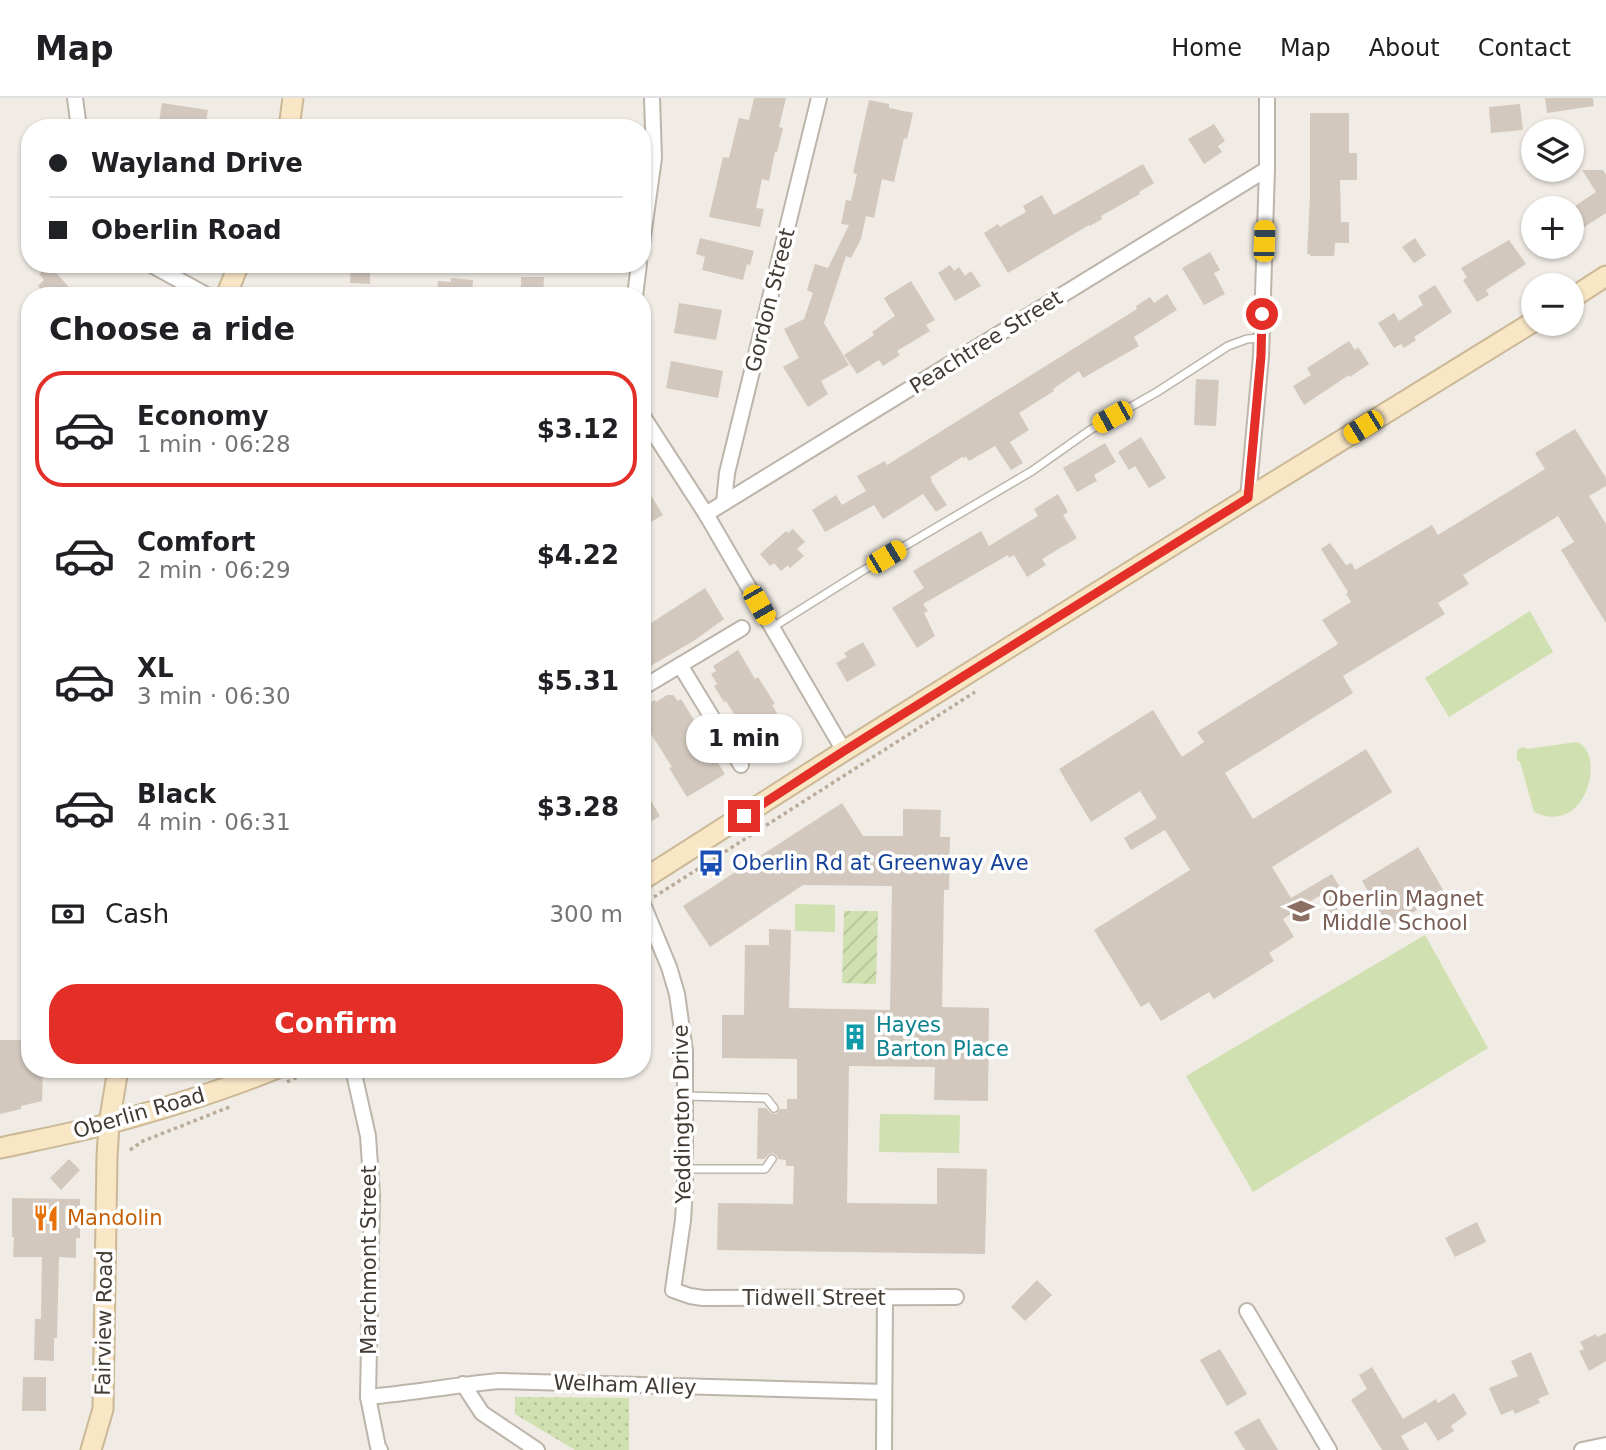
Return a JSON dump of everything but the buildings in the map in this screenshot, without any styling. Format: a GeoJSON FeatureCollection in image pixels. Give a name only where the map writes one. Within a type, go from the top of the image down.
{"type":"FeatureCollection","features":[{"type":"Feature","properties":{"kind":"main road"},"geometry":{"type":"LineString","coordinates":[[290,119],[293,98]]}},
{"type":"Feature","properties":{"kind":"main road"},"geometry":{"type":"LineString","coordinates":[[1584,290],[1606,276]]}},
{"type":"Feature","properties":{"kind":"main road"},"geometry":{"type":"LineString","coordinates":[[651,874],[1521,329]]}},
{"type":"Feature","properties":{"kind":"main road","name":"Fairview Road"},"geometry":{"type":"LineString","coordinates":[[91,1450],[103,1409],[109,1124],[117,1078]]}},
{"type":"Feature","properties":{"kind":"main road","name":"Oberlin Road"},"geometry":{"type":"LineString","coordinates":[[0,1148],[109,1124],[253,1078]]}},
{"type":"Feature","properties":{"kind":"street"},"geometry":{"type":"LineString","coordinates":[[75,98],[78,119]]}},
{"type":"Feature","properties":{"kind":"street"},"geometry":{"type":"LineString","coordinates":[[651,180],[654,158],[652,98]]}},
{"type":"Feature","properties":{"kind":"street","name":"Gordon Street"},"geometry":{"type":"LineString","coordinates":[[724,503],[727,473],[819,98]]}},
{"type":"Feature","properties":{"kind":"street"},"geometry":{"type":"LineString","coordinates":[[1248,498],[1261,356],[1267,98]]}},
{"type":"Feature","properties":{"kind":"street","name":"Peachtree Street"},"geometry":{"type":"LineString","coordinates":[[706,514],[1267,169]]}},
{"type":"Feature","properties":{"kind":"street"},"geometry":{"type":"LineString","coordinates":[[166,273],[192,287]]}},
{"type":"Feature","properties":{"kind":"street"},"geometry":{"type":"LineString","coordinates":[[651,429],[706,514],[844,751]]}},
{"type":"Feature","properties":{"kind":"street"},"geometry":{"type":"LineString","coordinates":[[651,683],[742,628]]}},
{"type":"Feature","properties":{"kind":"street"},"geometry":{"type":"LineString","coordinates":[[680,665],[741,765]]}},
{"type":"Feature","properties":{"kind":"street","name":"Yeddington Drive"},"geometry":{"type":"LineString","coordinates":[[651,924],[677,994],[685,1051],[683,1220],[673,1290]]}},
{"type":"Feature","properties":{"kind":"street","name":"Marchmont Street"},"geometry":{"type":"LineString","coordinates":[[355,1078],[368,1136],[373,1194],[368,1396],[380,1450]]}},
{"type":"Feature","properties":{"kind":"street","name":"Tidwell Street"},"geometry":{"type":"LineString","coordinates":[[673,1290],[703,1298],[956,1297]]}},
{"type":"Feature","properties":{"kind":"street"},"geometry":{"type":"LineString","coordinates":[[884,1450],[885,1297]]}},
{"type":"Feature","properties":{"kind":"street"},"geometry":{"type":"LineString","coordinates":[[1247,1311],[1329,1450]]}},
{"type":"Feature","properties":{"kind":"street","name":"Welham Alley"},"geometry":{"type":"LineString","coordinates":[[368,1396],[500,1381],[884,1392]]}},
{"type":"Feature","properties":{"kind":"street"},"geometry":{"type":"LineString","coordinates":[[463,1384],[482,1413],[537,1450]]}},
{"type":"Feature","properties":{"kind":"street"},"geometry":{"type":"LineString","coordinates":[[1582,1450],[1606,1445]]}},
{"type":"Feature","properties":{"kind":"lane"},"geometry":{"type":"LineString","coordinates":[[772,628],[859,573],[1032,471],[1090,430],[1157,392],[1228,346],[1247,339],[1261,338]]}},
{"type":"Feature","properties":{"kind":"lane"},"geometry":{"type":"LineString","coordinates":[[684,1096],[766,1098],[774,1108]]}},
{"type":"Feature","properties":{"kind":"lane"},"geometry":{"type":"LineString","coordinates":[[685,1169],[765,1169],[772,1159]]}},
{"type":"Feature","properties":{"kind":"path"},"geometry":{"type":"LineString","coordinates":[[659,894],[964,699]]}},
{"type":"Feature","properties":{"kind":"path"},"geometry":{"type":"LineString","coordinates":[[130,1150],[143,1141],[183,1126]]}},
{"type":"Feature","properties":{"kind":"green space"},"geometry":{"type":"Polygon","coordinates":[[[1530,611],[1553,652],[1449,717],[1425,678],[1530,611]]]}},
{"type":"Feature","properties":{"kind":"green space"},"geometry":{"type":"Polygon","coordinates":[[[1576,742],[1585,748],[1590,760],[1587,789],[1579,803],[1568,813],[1553,817],[1534,812],[1520,762],[1517,760],[1517,751],[1524,747],[1527,749],[1576,742]]]}},
{"type":"Feature","properties":{"kind":"green space"},"geometry":{"type":"Polygon","coordinates":[[[795,904],[835,905],[835,932],[795,931],[795,904]]]}},
{"type":"Feature","properties":{"kind":"green space"},"geometry":{"type":"Polygon","coordinates":[[[844,911],[878,911],[876,984],[842,983],[844,911]]]}},
{"type":"Feature","properties":{"kind":"green space"},"geometry":{"type":"Polygon","coordinates":[[[1425,935],[1488,1048],[1253,1192],[1186,1076],[1425,935]]]}},
{"type":"Feature","properties":{"kind":"green space"},"geometry":{"type":"Polygon","coordinates":[[[880,1114],[960,1115],[959,1153],[879,1152],[880,1114]]]}},
{"type":"Feature","properties":{"kind":"green space"},"geometry":{"type":"Polygon","coordinates":[[[515,1397],[629,1398],[629,1450],[575,1450],[515,1414],[515,1397]]]}},
{"type":"Feature","properties":{"kind":"place","name":"Oberlin Rd at Greenway Ave"},"geometry":{"type":"Point","coordinates":[711,863]}},
{"type":"Feature","properties":{"kind":"place","name":"Oberlin Magnet Middle School"},"geometry":{"type":"Point","coordinates":[1301,911]}},
{"type":"Feature","properties":{"kind":"place","name":"Hayes Barton Place"},"geometry":{"type":"Point","coordinates":[855,1037]}},
{"type":"Feature","properties":{"kind":"place","name":"Mandolin"},"geometry":{"type":"Point","coordinates":[46,1218]}},
{"type":"Feature","properties":{"kind":"route"},"geometry":{"type":"LineString","coordinates":[[744,816],[1248,498],[1261,356],[1262,314]]}}]}
